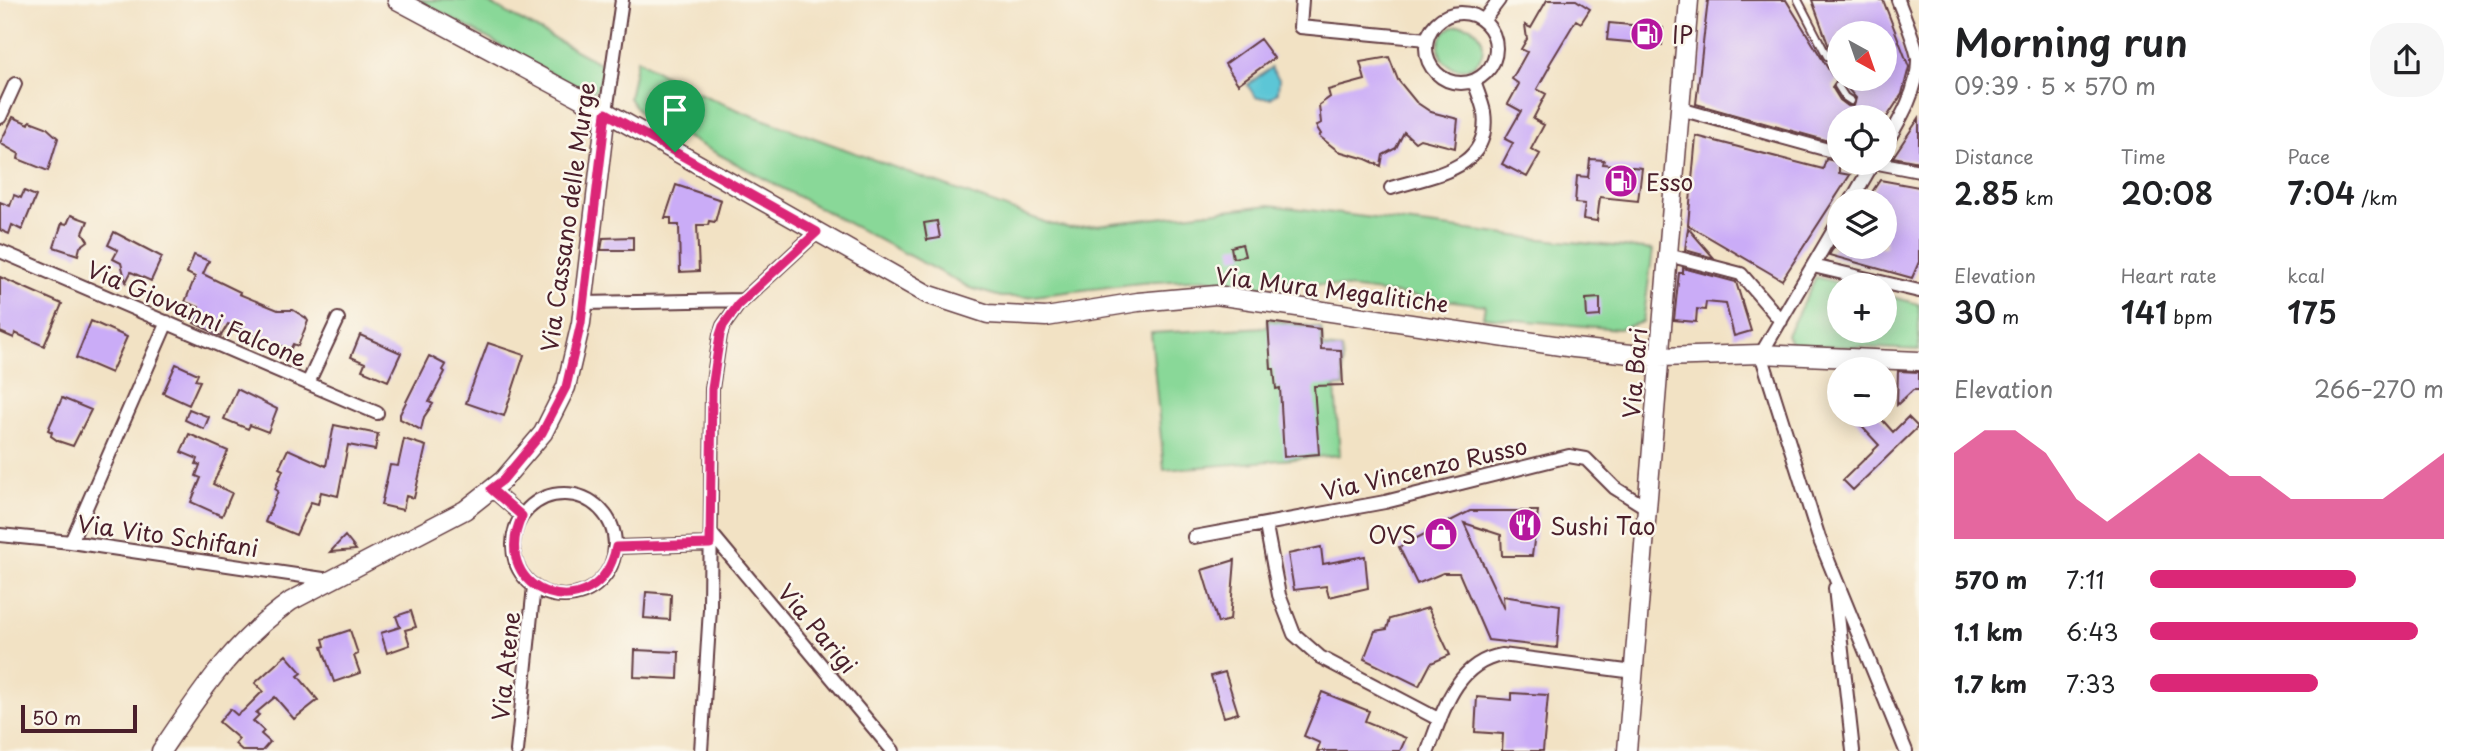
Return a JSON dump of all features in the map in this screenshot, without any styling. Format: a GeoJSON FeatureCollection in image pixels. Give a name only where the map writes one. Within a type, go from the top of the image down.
{"type":"FeatureCollection","features":[{"type":"Feature","properties":{"kind":"street","name":"Via Mura Megalitiche"},"geometry":{"type":"LineString","coordinates":[[397,0],[606,113],[927,294],[988,314],[1046,317],[1138,302],[1216,295],[1574,348],[1660,356],[1761,354],[1919,361]]}},
{"type":"Feature","properties":{"kind":"street","name":"Via Cassano delle Murge"},"geometry":{"type":"LineString","coordinates":[[161,751],[220,666],[250,633],[291,601],[465,510],[503,480],[542,433],[566,387],[584,303],[622,0]]}},
{"type":"Feature","properties":{"kind":"street"},"geometry":{"type":"LineString","coordinates":[[1302,0],[1300,27],[1427,38]]}},
{"type":"Feature","properties":{"kind":"street"},"geometry":{"type":"LineString","coordinates":[[1483,21],[1499,0]]}},
{"type":"Feature","properties":{"kind":"street","name":"Via Bari"},"geometry":{"type":"LineString","coordinates":[[1627,751],[1689,0]]}},
{"type":"Feature","properties":{"kind":"street"},"geometry":{"type":"LineString","coordinates":[[1897,114],[1915,91],[1919,78],[1919,60],[1898,0]]}},
{"type":"Feature","properties":{"kind":"street"},"geometry":{"type":"LineString","coordinates":[[1468,13],[1483,21],[1493,34],[1495,56],[1491,66],[1474,81],[1452,82],[1442,78],[1428,61],[1427,38],[1431,29],[1447,15],[1468,13]]}},
{"type":"Feature","properties":{"kind":"street"},"geometry":{"type":"LineString","coordinates":[[1391,188],[1460,166],[1477,152],[1484,124],[1474,81]]}},
{"type":"Feature","properties":{"kind":"street"},"geometry":{"type":"LineString","coordinates":[[0,117],[15,83]]}},
{"type":"Feature","properties":{"kind":"street"},"geometry":{"type":"LineString","coordinates":[[1680,109],[1827,150]]}},
{"type":"Feature","properties":{"kind":"street"},"geometry":{"type":"LineString","coordinates":[[1897,168],[1919,172]]}},
{"type":"Feature","properties":{"kind":"street"},"geometry":{"type":"LineString","coordinates":[[701,751],[710,609],[714,376],[723,326],[743,300],[817,232]]}},
{"type":"Feature","properties":{"kind":"street"},"geometry":{"type":"LineString","coordinates":[[1827,242],[1761,354],[1819,538],[1906,751]]}},
{"type":"Feature","properties":{"kind":"street","name":"Via Giovanni Falcone"},"geometry":{"type":"LineString","coordinates":[[0,251],[377,413]]}},
{"type":"Feature","properties":{"kind":"street"},"geometry":{"type":"LineString","coordinates":[[1668,255],[1741,274],[1781,321]]}},
{"type":"Feature","properties":{"kind":"street"},"geometry":{"type":"LineString","coordinates":[[1813,266],[1919,291]]}},
{"type":"Feature","properties":{"kind":"street"},"geometry":{"type":"LineString","coordinates":[[584,303],[743,300]]}},
{"type":"Feature","properties":{"kind":"street"},"geometry":{"type":"LineString","coordinates":[[308,383],[338,319]]}},
{"type":"Feature","properties":{"kind":"street"},"geometry":{"type":"LineString","coordinates":[[71,542],[167,323]]}},
{"type":"Feature","properties":{"kind":"street","name":"Via Vincenzo Russo"},"geometry":{"type":"LineString","coordinates":[[1194,537],[1266,526],[1424,493],[1569,456],[1586,459],[1615,488],[1647,508]]}},
{"type":"Feature","properties":{"kind":"street"},"geometry":{"type":"LineString","coordinates":[[491,489],[522,516]]}},
{"type":"Feature","properties":{"kind":"street"},"geometry":{"type":"LineString","coordinates":[[565,493],[582,496],[596,503],[607,516],[614,531],[616,547],[613,563],[604,578],[591,589],[575,595],[558,596],[534,586],[517,566],[513,549],[514,532],[522,516],[534,503],[549,495],[565,493]]}},
{"type":"Feature","properties":{"kind":"street"},"geometry":{"type":"LineString","coordinates":[[1266,526],[1279,595],[1294,634],[1320,657],[1440,720]]}},
{"type":"Feature","properties":{"kind":"street","name":"Via Vito Schifani"},"geometry":{"type":"LineString","coordinates":[[0,535],[71,542],[330,580]]}},
{"type":"Feature","properties":{"kind":"street"},"geometry":{"type":"LineString","coordinates":[[616,547],[710,538]]}},
{"type":"Feature","properties":{"kind":"street","name":"Via Parigi"},"geometry":{"type":"LineString","coordinates":[[710,538],[893,751]]}},
{"type":"Feature","properties":{"kind":"street"},"geometry":{"type":"LineString","coordinates":[[1834,574],[1853,751]]}},
{"type":"Feature","properties":{"kind":"street","name":"Via Atene"},"geometry":{"type":"LineString","coordinates":[[517,751],[534,586]]}},
{"type":"Feature","properties":{"kind":"street"},"geometry":{"type":"LineString","coordinates":[[1428,751],[1457,685],[1469,669],[1482,660],[1502,655],[1634,672]]}},
{"type":"Feature","properties":{"kind":"lane"},"geometry":{"type":"LineString","coordinates":[[1798,0],[1827,56]]}},
{"type":"Feature","properties":{"kind":"lane"},"geometry":{"type":"LineString","coordinates":[[1842,91],[1851,101]]}},
{"type":"Feature","properties":{"kind":"green space"},"geometry":{"type":"Polygon","coordinates":[[[419,0],[483,0],[605,66],[601,84],[596,90],[586,93],[419,0]]]}},
{"type":"Feature","properties":{"kind":"green space"},"geometry":{"type":"Polygon","coordinates":[[[1461,25],[1470,26],[1477,31],[1482,38],[1482,56],[1477,63],[1470,68],[1461,69],[1452,68],[1445,63],[1440,56],[1439,47],[1440,38],[1445,31],[1452,26],[1461,25]]]}},
{"type":"Feature","properties":{"kind":"green space"},"geometry":{"type":"Polygon","coordinates":[[[637,59],[684,87],[743,112],[1050,224],[1070,228],[1270,205],[1531,238],[1653,250],[1643,322],[1619,329],[1483,317],[1485,305],[1269,278],[1266,287],[1204,279],[1141,283],[1025,297],[1001,297],[970,288],[639,112],[629,98],[637,59]]]}},
{"type":"Feature","properties":{"kind":"green space"},"geometry":{"type":"Polygon","coordinates":[[[1816,277],[1827,280],[1827,343],[1897,343],[1897,298],[1919,304],[1919,350],[1792,344],[1787,335],[1816,277]]]}},
{"type":"Feature","properties":{"kind":"green space"},"geometry":{"type":"Polygon","coordinates":[[[1267,319],[1321,328],[1323,347],[1342,349],[1344,386],[1335,387],[1340,455],[1164,470],[1151,333],[1267,327],[1267,319]]]}},
{"type":"Feature","properties":{"kind":"water"},"geometry":{"type":"Polygon","coordinates":[[[1271,68],[1279,79],[1278,92],[1271,98],[1257,98],[1247,85],[1271,68]]]}},
{"type":"Feature","properties":{"kind":"building"},"geometry":{"type":"Polygon","coordinates":[[[1547,0],[1576,0],[1590,9],[1581,23],[1576,20],[1537,89],[1546,94],[1533,119],[1544,125],[1531,149],[1540,154],[1527,177],[1502,164],[1513,143],[1505,139],[1521,111],[1508,104],[1519,84],[1512,79],[1527,52],[1521,49],[1527,39],[1525,25],[1531,28],[1547,0]]]}},
{"type":"Feature","properties":{"kind":"building"},"geometry":{"type":"Polygon","coordinates":[[[1708,0],[1786,0],[1827,67],[1827,91],[1834,91],[1847,105],[1827,105],[1827,141],[1696,104],[1708,0]]]}},
{"type":"Feature","properties":{"kind":"building"},"geometry":{"type":"Polygon","coordinates":[[[1812,0],[1883,0],[1891,21],[1827,21],[1827,42],[1812,0]]]}},
{"type":"Feature","properties":{"kind":"building"},"geometry":{"type":"Polygon","coordinates":[[[1609,23],[1663,28],[1662,45],[1607,40],[1609,23]]]}},
{"type":"Feature","properties":{"kind":"building"},"geometry":{"type":"Polygon","coordinates":[[[1897,36],[1909,67],[1902,94],[1895,105],[1854,105],[1856,98],[1850,91],[1897,91],[1897,36]]]}},
{"type":"Feature","properties":{"kind":"building"},"geometry":{"type":"Polygon","coordinates":[[[1260,39],[1274,58],[1238,84],[1225,64],[1260,39]]]}},
{"type":"Feature","properties":{"kind":"building"},"geometry":{"type":"Polygon","coordinates":[[[1389,57],[1398,80],[1416,102],[1431,112],[1458,119],[1455,148],[1420,139],[1415,142],[1404,132],[1396,148],[1383,155],[1381,166],[1338,151],[1319,136],[1321,134],[1316,126],[1321,123],[1319,105],[1330,97],[1328,90],[1365,80],[1360,62],[1389,57]]]}},
{"type":"Feature","properties":{"kind":"building"},"geometry":{"type":"Polygon","coordinates":[[[13,117],[46,127],[58,138],[48,171],[18,159],[19,154],[0,143],[13,117]]]}},
{"type":"Feature","properties":{"kind":"building"},"geometry":{"type":"Polygon","coordinates":[[[1919,118],[1919,162],[1897,158],[1897,151],[1919,118]]]}},
{"type":"Feature","properties":{"kind":"building"},"geometry":{"type":"Polygon","coordinates":[[[1696,136],[1823,169],[1827,159],[1827,175],[1850,175],[1841,189],[1827,189],[1827,211],[1782,280],[1688,225],[1696,136]]]}},
{"type":"Feature","properties":{"kind":"building"},"geometry":{"type":"Polygon","coordinates":[[[1590,159],[1604,160],[1603,164],[1642,168],[1638,201],[1600,197],[1597,221],[1583,219],[1585,204],[1575,203],[1577,176],[1588,177],[1590,159]]]}},
{"type":"Feature","properties":{"kind":"building"},"geometry":{"type":"Polygon","coordinates":[[[1880,180],[1919,187],[1919,262],[1912,278],[1843,259],[1897,259],[1897,189],[1874,189],[1880,180]]]}},
{"type":"Feature","properties":{"kind":"building"},"geometry":{"type":"Polygon","coordinates":[[[676,185],[721,200],[715,222],[697,225],[699,271],[680,272],[679,225],[671,225],[671,218],[665,218],[676,185]]]}},
{"type":"Feature","properties":{"kind":"building"},"geometry":{"type":"Polygon","coordinates":[[[24,191],[36,196],[22,230],[12,225],[9,234],[0,230],[0,202],[10,206],[14,195],[21,198],[24,191]]]}},
{"type":"Feature","properties":{"kind":"building"},"geometry":{"type":"Polygon","coordinates":[[[71,215],[88,221],[83,233],[88,241],[80,247],[78,255],[54,247],[62,223],[67,224],[71,215]]]}},
{"type":"Feature","properties":{"kind":"building"},"geometry":{"type":"Polygon","coordinates":[[[937,221],[940,238],[927,240],[924,223],[937,221]]]}},
{"type":"Feature","properties":{"kind":"building"},"geometry":{"type":"Polygon","coordinates":[[[1688,228],[1714,258],[1685,250],[1688,228]]]}},
{"type":"Feature","properties":{"kind":"building"},"geometry":{"type":"Polygon","coordinates":[[[114,232],[162,257],[151,281],[131,272],[126,282],[121,263],[113,259],[118,250],[108,245],[114,232]]]}},
{"type":"Feature","properties":{"kind":"building"},"geometry":{"type":"Polygon","coordinates":[[[633,237],[633,250],[601,250],[603,238],[633,237]]]}},
{"type":"Feature","properties":{"kind":"building"},"geometry":{"type":"Polygon","coordinates":[[[1242,244],[1245,256],[1233,258],[1231,247],[1242,244]]]}},
{"type":"Feature","properties":{"kind":"building"},"geometry":{"type":"Polygon","coordinates":[[[194,255],[209,261],[203,274],[240,292],[239,294],[278,310],[293,310],[306,318],[308,321],[298,346],[293,344],[290,350],[228,324],[221,336],[194,323],[199,307],[185,302],[195,277],[187,273],[194,255]]]}},
{"type":"Feature","properties":{"kind":"building"},"geometry":{"type":"Polygon","coordinates":[[[1683,268],[1736,282],[1751,331],[1734,336],[1726,304],[1706,302],[1705,310],[1697,309],[1696,322],[1674,320],[1679,273],[1683,273],[1683,268]]]}},
{"type":"Feature","properties":{"kind":"building"},"geometry":{"type":"Polygon","coordinates":[[[0,277],[62,304],[44,346],[15,333],[14,338],[0,332],[0,277]]]}},
{"type":"Feature","properties":{"kind":"building"},"geometry":{"type":"Polygon","coordinates":[[[1600,298],[1600,316],[1587,317],[1586,299],[1600,298]]]}},
{"type":"Feature","properties":{"kind":"building"},"geometry":{"type":"Polygon","coordinates":[[[91,321],[127,337],[111,373],[76,358],[91,321]]]}},
{"type":"Feature","properties":{"kind":"building"},"geometry":{"type":"Polygon","coordinates":[[[1268,322],[1320,329],[1321,349],[1341,350],[1343,385],[1314,386],[1319,454],[1284,457],[1280,388],[1276,389],[1274,369],[1271,369],[1268,322]]]}},
{"type":"Feature","properties":{"kind":"building"},"geometry":{"type":"Polygon","coordinates":[[[360,335],[401,353],[388,381],[362,370],[365,363],[351,357],[360,335]]]}},
{"type":"Feature","properties":{"kind":"building"},"geometry":{"type":"Polygon","coordinates":[[[488,343],[524,355],[504,416],[466,403],[488,343]]]}},
{"type":"Feature","properties":{"kind":"building"},"geometry":{"type":"Polygon","coordinates":[[[429,356],[446,365],[429,402],[433,404],[424,417],[421,430],[400,419],[400,414],[429,356]]]}},
{"type":"Feature","properties":{"kind":"building"},"geometry":{"type":"Polygon","coordinates":[[[176,364],[198,374],[195,380],[200,381],[189,405],[163,393],[176,364]]]}},
{"type":"Feature","properties":{"kind":"building"},"geometry":{"type":"Polygon","coordinates":[[[1898,371],[1919,372],[1919,390],[1913,390],[1897,405],[1898,371]]]}},
{"type":"Feature","properties":{"kind":"building"},"geometry":{"type":"Polygon","coordinates":[[[237,389],[277,409],[268,432],[250,425],[248,429],[224,419],[237,389]]]}},
{"type":"Feature","properties":{"kind":"building"},"geometry":{"type":"Polygon","coordinates":[[[62,398],[91,410],[73,446],[58,441],[48,430],[62,398]]]}},
{"type":"Feature","properties":{"kind":"building"},"geometry":{"type":"Polygon","coordinates":[[[189,409],[209,417],[204,429],[185,420],[189,409]]]}},
{"type":"Feature","properties":{"kind":"building"},"geometry":{"type":"Polygon","coordinates":[[[1908,417],[1918,427],[1853,490],[1843,480],[1879,445],[1862,427],[1889,427],[1893,432],[1908,417]]]}},
{"type":"Feature","properties":{"kind":"building"},"geometry":{"type":"Polygon","coordinates":[[[334,425],[378,434],[375,450],[348,445],[338,496],[321,492],[318,504],[311,502],[296,535],[265,522],[278,491],[275,489],[283,470],[279,468],[288,449],[326,466],[334,425]]]}},
{"type":"Feature","properties":{"kind":"building"},"geometry":{"type":"Polygon","coordinates":[[[189,434],[228,451],[213,484],[232,493],[222,516],[191,502],[201,478],[196,476],[200,465],[196,464],[198,459],[181,452],[189,434]]]}},
{"type":"Feature","properties":{"kind":"building"},"geometry":{"type":"Polygon","coordinates":[[[404,439],[426,446],[414,498],[406,496],[403,510],[381,505],[390,465],[398,466],[404,439]]]}},
{"type":"Feature","properties":{"kind":"building"},"geometry":{"type":"Polygon","coordinates":[[[1470,511],[1538,511],[1532,556],[1502,556],[1501,535],[1464,523],[1504,609],[1503,596],[1560,605],[1557,648],[1488,640],[1459,573],[1443,573],[1417,584],[1399,547],[1470,511]]]}},
{"type":"Feature","properties":{"kind":"building"},"geometry":{"type":"Polygon","coordinates":[[[345,536],[356,550],[330,552],[345,536]]]}},
{"type":"Feature","properties":{"kind":"building"},"geometry":{"type":"Polygon","coordinates":[[[1321,547],[1323,564],[1365,556],[1368,588],[1329,597],[1326,586],[1294,590],[1288,554],[1321,547]]]}},
{"type":"Feature","properties":{"kind":"building"},"geometry":{"type":"Polygon","coordinates":[[[1235,560],[1230,620],[1218,623],[1202,570],[1235,560]]]}},
{"type":"Feature","properties":{"kind":"building"},"geometry":{"type":"Polygon","coordinates":[[[646,592],[671,594],[670,620],[644,618],[646,592]]]}},
{"type":"Feature","properties":{"kind":"building"},"geometry":{"type":"Polygon","coordinates":[[[1428,608],[1450,655],[1431,663],[1419,686],[1364,659],[1375,631],[1387,629],[1390,619],[1428,608]]]}},
{"type":"Feature","properties":{"kind":"building"},"geometry":{"type":"Polygon","coordinates":[[[411,611],[416,627],[405,630],[410,645],[387,653],[381,633],[400,627],[396,616],[411,611]]]}},
{"type":"Feature","properties":{"kind":"building"},"geometry":{"type":"Polygon","coordinates":[[[350,630],[358,654],[354,656],[360,673],[334,682],[322,647],[325,646],[323,639],[350,630]]]}},
{"type":"Feature","properties":{"kind":"building"},"geometry":{"type":"Polygon","coordinates":[[[635,650],[679,652],[678,679],[634,677],[635,650]]]}},
{"type":"Feature","properties":{"kind":"building"},"geometry":{"type":"Polygon","coordinates":[[[286,655],[302,673],[298,676],[318,700],[294,719],[275,697],[256,713],[259,715],[253,721],[264,731],[261,734],[270,742],[262,751],[243,751],[235,744],[239,739],[219,722],[230,709],[237,715],[243,711],[263,691],[255,683],[286,655]]]}},
{"type":"Feature","properties":{"kind":"building"},"geometry":{"type":"Polygon","coordinates":[[[1225,672],[1238,713],[1224,717],[1211,676],[1225,672]]]}},
{"type":"Feature","properties":{"kind":"building"},"geometry":{"type":"Polygon","coordinates":[[[1322,692],[1369,711],[1365,721],[1406,738],[1400,751],[1317,751],[1320,743],[1304,736],[1322,692]]]}},
{"type":"Feature","properties":{"kind":"building"},"geometry":{"type":"Polygon","coordinates":[[[1512,693],[1548,695],[1543,751],[1502,751],[1503,734],[1475,732],[1477,697],[1512,700],[1512,693]]]}},
{"type":"Feature","properties":{"kind":"place","name":"IP"},"geometry":{"type":"Point","coordinates":[1647,34]}},
{"type":"Feature","properties":{"kind":"place","name":"Esso"},"geometry":{"type":"Point","coordinates":[1621,181]}},
{"type":"Feature","properties":{"kind":"place","name":"Sushi Tao"},"geometry":{"type":"Point","coordinates":[1525,525]}},
{"type":"Feature","properties":{"kind":"place","name":"OVS"},"geometry":{"type":"Point","coordinates":[1441,534]}},
{"type":"Feature","properties":{"kind":"route"},"geometry":{"type":"LineString","coordinates":[[606,113],[675,152],[817,232],[738,305],[723,326],[712,389],[710,544],[616,547],[613,563],[604,578],[591,589],[575,595],[558,596],[541,591],[527,580],[517,566],[513,549],[514,532],[522,516],[491,489],[503,480],[542,433],[566,387],[581,323],[606,113]]}}]}
